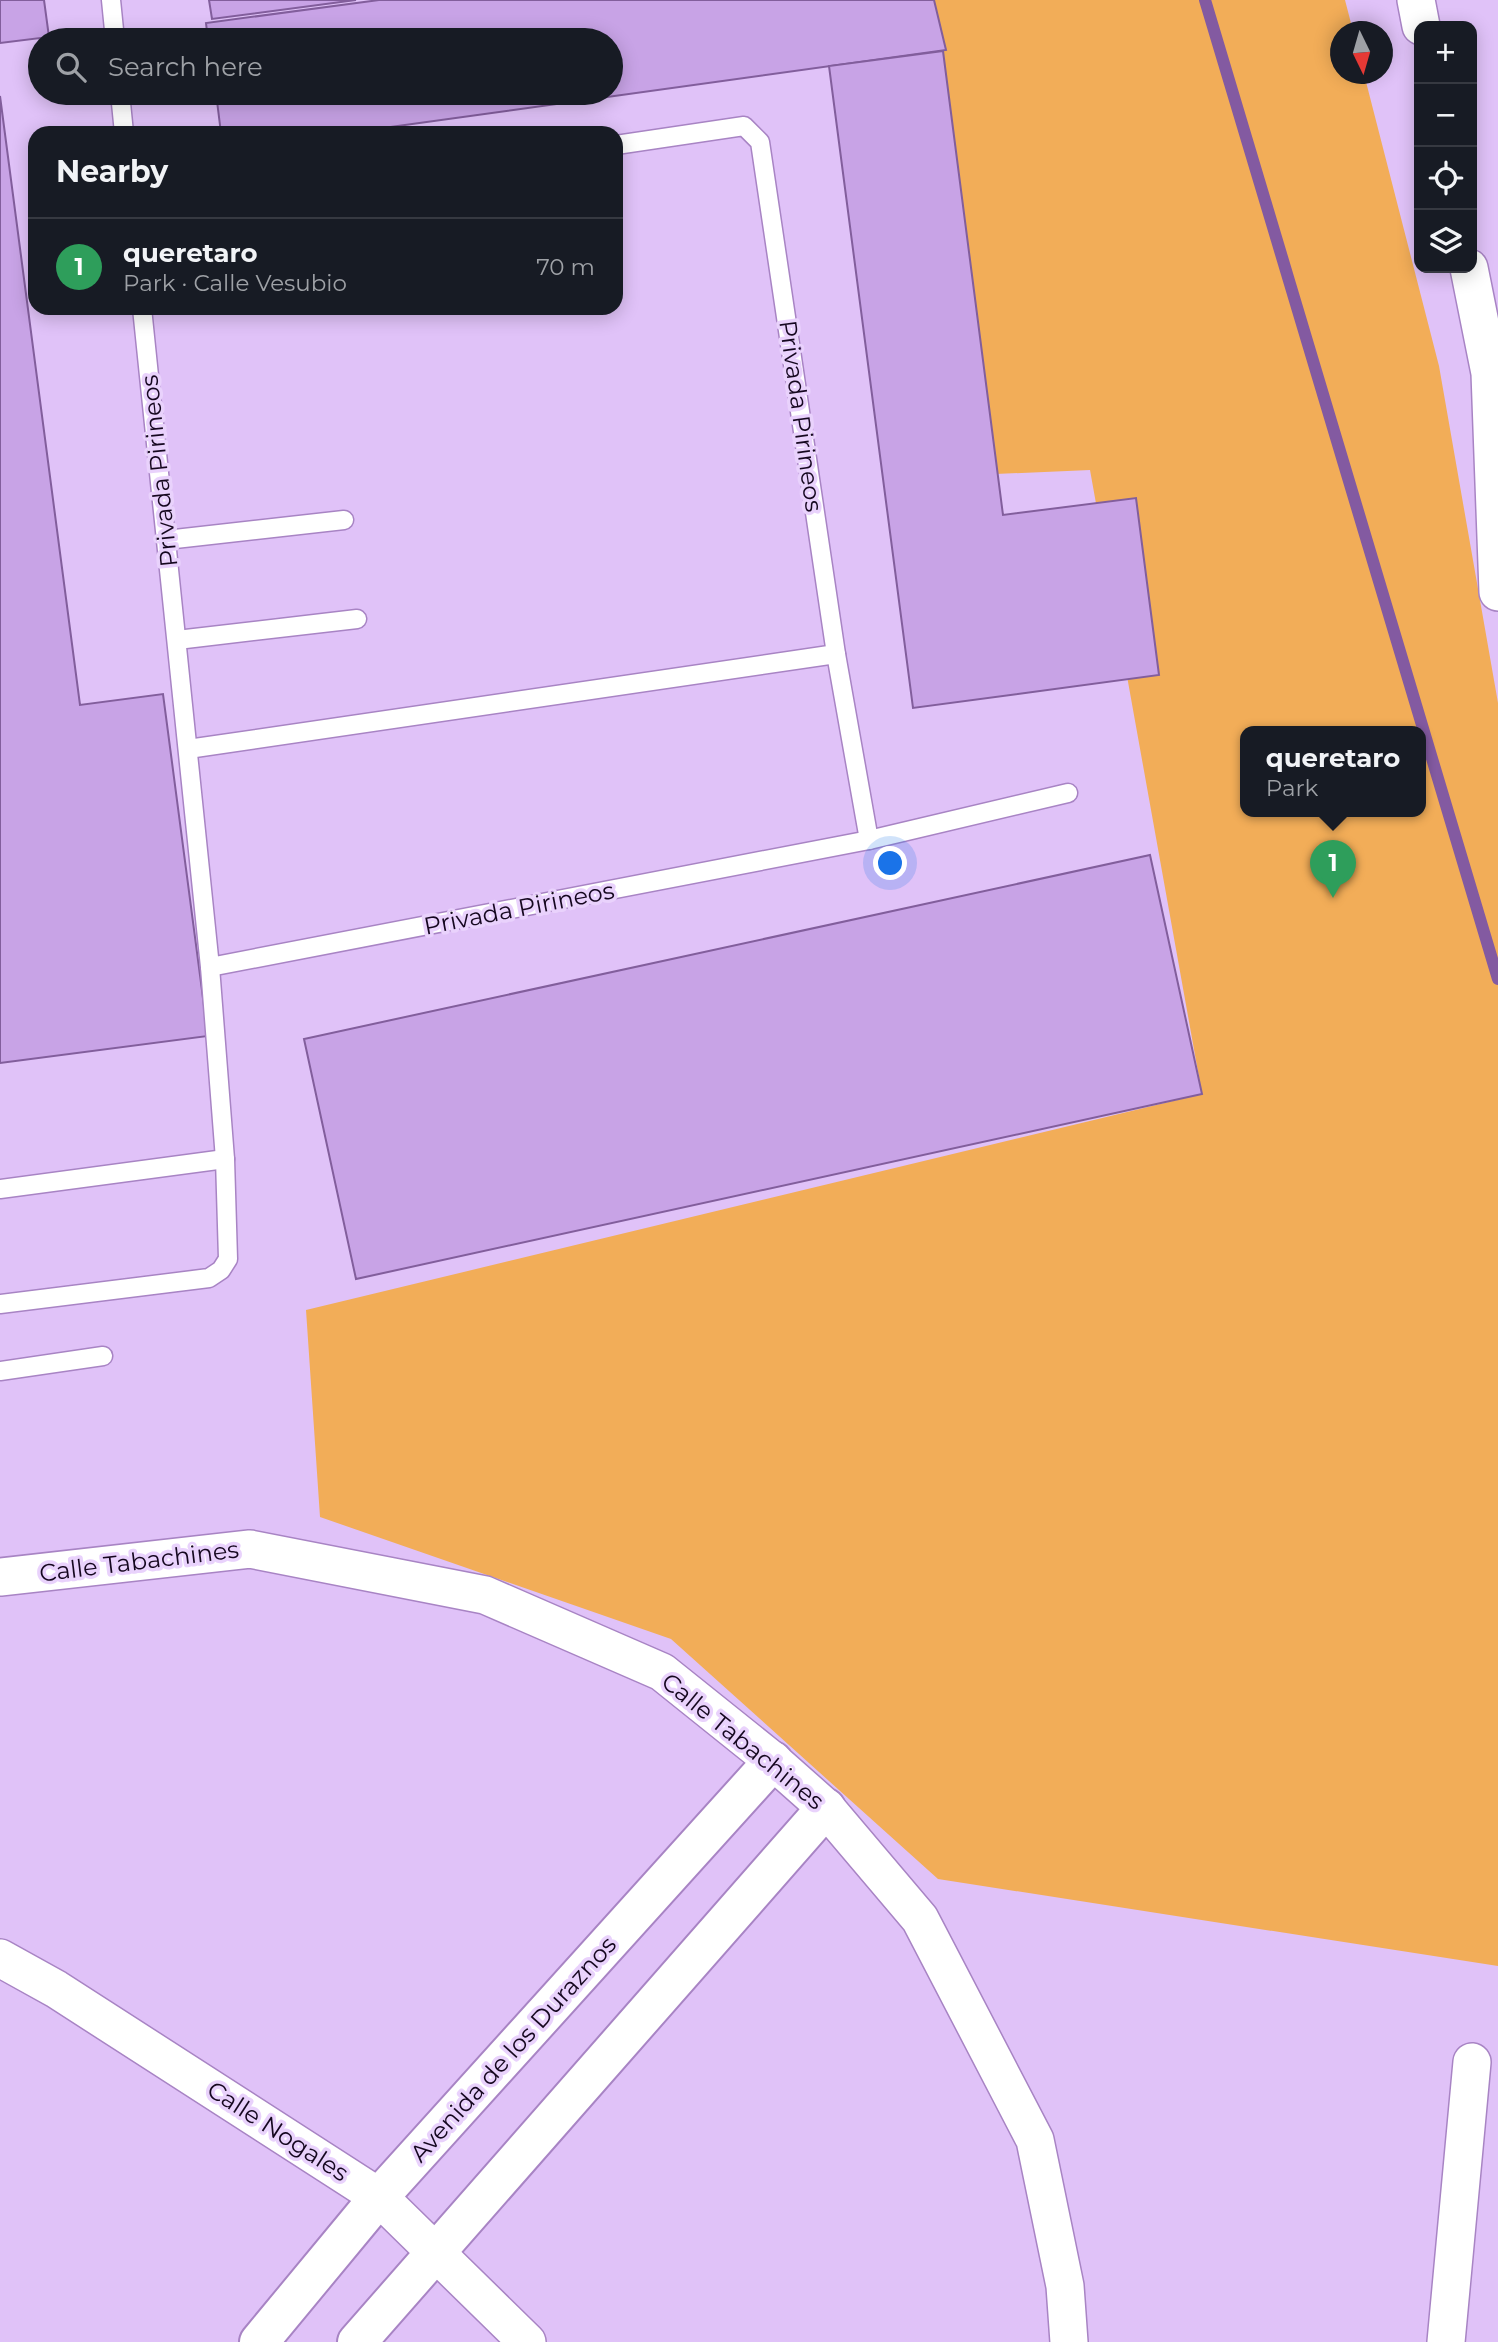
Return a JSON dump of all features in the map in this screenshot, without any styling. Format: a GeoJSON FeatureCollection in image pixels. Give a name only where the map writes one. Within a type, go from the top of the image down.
{"type":"FeatureCollection","features":[{"type":"Feature","properties":{"kind":"street"},"geometry":{"type":"LineString","coordinates":[[1416,0],[1420,21]]}},
{"type":"Feature","properties":{"kind":"street"},"geometry":{"type":"LineString","coordinates":[[1470,273],[1494,373],[1498,592]]}},
{"type":"Feature","properties":{"kind":"street","name":"Calle Tabachines"},"geometry":{"type":"LineString","coordinates":[[0,1577],[250,1549],[485,1595],[662,1672],[773,1761],[826,1808],[920,1919],[1035,2140],[1065,2286],[1069,2342]]}},
{"type":"Feature","properties":{"kind":"street","name":"Avenida de los Duraznos"},"geometry":{"type":"LineString","coordinates":[[259,2342],[379,2197],[773,1761]]}},
{"type":"Feature","properties":{"kind":"street"},"geometry":{"type":"LineString","coordinates":[[357,2342],[826,1808]]}},
{"type":"Feature","properties":{"kind":"street","name":"Calle Nogales"},"geometry":{"type":"LineString","coordinates":[[0,1958],[56,1989],[379,2197],[527,2342]]}},
{"type":"Feature","properties":{"kind":"street"},"geometry":{"type":"LineString","coordinates":[[1446,2342],[1472,2062]]}},
{"type":"Feature","properties":{"kind":"lane"},"geometry":{"type":"LineString","coordinates":[[111,0],[114,28]]}},
{"type":"Feature","properties":{"kind":"lane"},"geometry":{"type":"LineString","coordinates":[[121,105],[123,126]]}},
{"type":"Feature","properties":{"kind":"lane","name":"Privada Pirineos"},"geometry":{"type":"LineString","coordinates":[[623,144],[744,126],[760,142],[836,654],[869,840]]}},
{"type":"Feature","properties":{"kind":"lane","name":"Privada Pirineos"},"geometry":{"type":"LineString","coordinates":[[0,1304],[209,1278],[221,1270],[228,1259],[225,1159],[210,967],[143,315]]}},
{"type":"Feature","properties":{"kind":"lane"},"geometry":{"type":"LineString","coordinates":[[166,540],[344,520]]}},
{"type":"Feature","properties":{"kind":"lane"},"geometry":{"type":"LineString","coordinates":[[177,640],[357,619]]}},
{"type":"Feature","properties":{"kind":"lane"},"geometry":{"type":"LineString","coordinates":[[188,749],[836,654]]}},
{"type":"Feature","properties":{"kind":"lane","name":"Privada Pirineos"},"geometry":{"type":"LineString","coordinates":[[210,967],[869,840],[1068,793]]}},
{"type":"Feature","properties":{"kind":"lane"},"geometry":{"type":"LineString","coordinates":[[0,1189],[225,1159]]}},
{"type":"Feature","properties":{"kind":"lane"},"geometry":{"type":"LineString","coordinates":[[0,1371],[103,1356]]}},
{"type":"Feature","properties":{"kind":"shaded area"},"geometry":{"type":"Polygon","coordinates":[[[921,0],[1345,0],[1350,21],[1330,21],[1330,84],[1367,84],[1439,366],[1498,703],[1498,1966],[938,1879],[671,1639],[320,1517],[306,1310],[1202,1094],[1090,470],[972,475],[921,0]]]}},
{"type":"Feature","properties":{"kind":"building"},"geometry":{"type":"Polygon","coordinates":[[[0,0],[44,0],[48,28],[28,28],[28,40],[0,43],[0,0]]]}},
{"type":"Feature","properties":{"kind":"building"},"geometry":{"type":"Polygon","coordinates":[[[209,0],[356,0],[212,19],[209,0]]]}},
{"type":"Feature","properties":{"kind":"building"},"geometry":{"type":"Polygon","coordinates":[[[379,0],[934,0],[946,50],[623,95],[623,28],[207,28],[206,23],[379,0]]]}},
{"type":"Feature","properties":{"kind":"building"},"geometry":{"type":"Polygon","coordinates":[[[943,51],[1003,515],[1136,498],[1159,675],[913,708],[829,66],[943,51]]]}},
{"type":"Feature","properties":{"kind":"building"},"geometry":{"type":"Polygon","coordinates":[[[0,96],[80,705],[163,694],[208,1036],[0,1063],[0,96]]]}},
{"type":"Feature","properties":{"kind":"building"},"geometry":{"type":"Polygon","coordinates":[[[218,105],[549,105],[398,126],[220,126],[218,105]]]}},
{"type":"Feature","properties":{"kind":"building"},"geometry":{"type":"Polygon","coordinates":[[[1150,855],[1202,1094],[356,1279],[304,1039],[1150,855]]]}},
{"type":"Feature","properties":{"kind":"waterway"},"geometry":{"type":"LineString","coordinates":[[1205,0],[1422,726]]}},
{"type":"Feature","properties":{"kind":"waterway"},"geometry":{"type":"LineString","coordinates":[[1426,738],[1498,979]]}},
{"type":"Feature","properties":{"kind":"place","name":"queretaro"},"geometry":{"type":"Point","coordinates":[1333,898]}}]}
